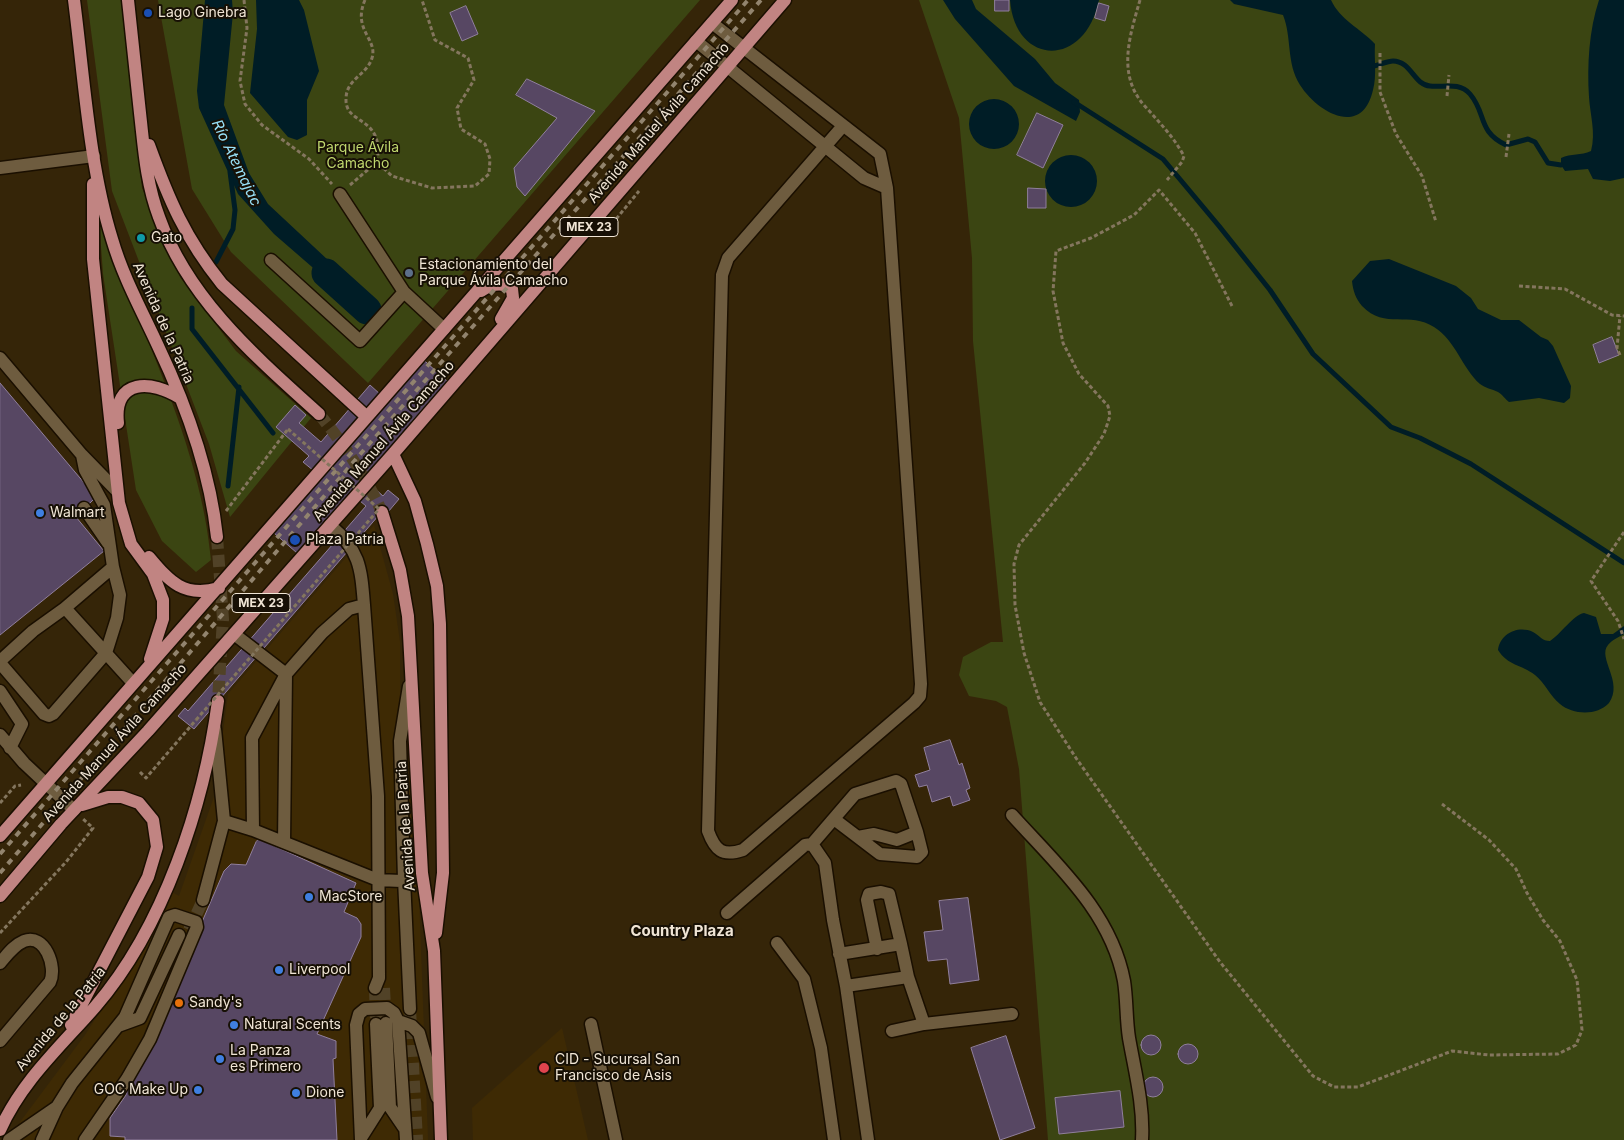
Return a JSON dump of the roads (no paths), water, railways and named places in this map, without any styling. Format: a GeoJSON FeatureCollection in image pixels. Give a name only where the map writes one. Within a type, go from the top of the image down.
{"type":"FeatureCollection","features":[{"type":"Feature","properties":{"kind":"main road","name":"Avenida de la Patria"},"geometry":{"type":"LineString","coordinates":[[74,0],[94,156],[102,201],[124,275],[160,349],[180,398],[206,474],[216,531]]}},
{"type":"Feature","properties":{"kind":"main road"},"geometry":{"type":"LineString","coordinates":[[128,0],[149,183],[158,217],[185,271],[237,338],[319,414]]}},
{"type":"Feature","properties":{"kind":"main road","name":"Avenida Manuel Ávila Camacho"},"geometry":{"type":"LineString","coordinates":[[0,836],[732,0]]}},
{"type":"Feature","properties":{"kind":"main road","name":"Avenida Manuel Ávila Camacho"},"geometry":{"type":"LineString","coordinates":[[0,896],[74,810],[148,731],[330,526],[785,0]]}},
{"type":"Feature","properties":{"kind":"main road"},"geometry":{"type":"LineString","coordinates":[[141,124],[168,199],[185,232],[206,264],[222,284],[367,417]]}},
{"type":"Feature","properties":{"kind":"main road"},"geometry":{"type":"LineString","coordinates":[[94,156],[93,259],[117,491],[126,532],[137,555],[152,574],[162,600],[161,630],[145,670]]}},
{"type":"Feature","properties":{"kind":"main road"},"geometry":{"type":"LineString","coordinates":[[465,370],[510,305],[514,294],[509,286],[495,284],[471,298]]}},
{"type":"Feature","properties":{"kind":"main road"},"geometry":{"type":"LineString","coordinates":[[180,398],[162,388],[145,385],[128,391],[120,400],[117,413],[127,512],[133,530],[149,558],[175,584],[190,591],[199,592],[219,588]]}},
{"type":"Feature","properties":{"kind":"main road"},"geometry":{"type":"LineString","coordinates":[[393,454],[415,501],[437,586],[440,624],[443,873],[434,951]]}},
{"type":"Feature","properties":{"kind":"main road","name":"Avenida de la Patria"},"geometry":{"type":"LineString","coordinates":[[382,512],[400,570],[408,616],[422,874],[434,951],[441,1140]]}},
{"type":"Feature","properties":{"kind":"main road","name":"Avenida de la Patria"},"geometry":{"type":"LineString","coordinates":[[0,1130],[23,1089],[63,1040],[95,1007],[117,978],[163,896],[192,819],[215,724],[218,701]]}},
{"type":"Feature","properties":{"kind":"main road"},"geometry":{"type":"LineString","coordinates":[[63,1040],[148,877],[157,847],[154,820],[148,811],[130,798],[100,798],[86,802],[74,810]]}},
{"type":"Feature","properties":{"kind":"street"},"geometry":{"type":"LineString","coordinates":[[712,23],[745,46],[842,127],[880,154],[887,188],[921,684],[920,696],[743,850],[731,854],[721,851],[712,843],[708,831],[722,276],[728,258],[842,127]]}},
{"type":"Feature","properties":{"kind":"street"},"geometry":{"type":"LineString","coordinates":[[696,41],[826,145],[864,178],[887,188]]}},
{"type":"Feature","properties":{"kind":"street"},"geometry":{"type":"LineString","coordinates":[[0,168],[94,156]]}},
{"type":"Feature","properties":{"kind":"street"},"geometry":{"type":"LineString","coordinates":[[340,194],[404,292],[444,329]]}},
{"type":"Feature","properties":{"kind":"street"},"geometry":{"type":"LineString","coordinates":[[271,260],[360,342],[404,292]]}},
{"type":"Feature","properties":{"kind":"street"},"geometry":{"type":"LineString","coordinates":[[0,358],[82,455],[117,491]]}},
{"type":"Feature","properties":{"kind":"street"},"geometry":{"type":"LineString","coordinates":[[82,455],[86,470],[104,506],[120,594],[117,618],[106,652],[49,716],[44,714],[2,669],[33,631],[114,567]]}},
{"type":"Feature","properties":{"kind":"street"},"geometry":{"type":"LineString","coordinates":[[84,508],[110,544]]}},
{"type":"Feature","properties":{"kind":"street"},"geometry":{"type":"LineString","coordinates":[[330,526],[347,540],[356,555],[362,572],[378,796],[379,985]]}},
{"type":"Feature","properties":{"kind":"street"},"geometry":{"type":"LineString","coordinates":[[253,830],[252,738],[286,674],[322,633],[349,609],[364,605]]}},
{"type":"Feature","properties":{"kind":"street"},"geometry":{"type":"LineString","coordinates":[[64,608],[133,683]]}},
{"type":"Feature","properties":{"kind":"street"},"geometry":{"type":"LineString","coordinates":[[234,634],[286,674]]}},
{"type":"Feature","properties":{"kind":"street"},"geometry":{"type":"LineString","coordinates":[[410,1009],[400,741],[412,664]]}},
{"type":"Feature","properties":{"kind":"street"},"geometry":{"type":"LineString","coordinates":[[284,842],[286,674]]}},
{"type":"Feature","properties":{"kind":"street"},"geometry":{"type":"LineString","coordinates":[[0,691],[22,724],[10,748]]}},
{"type":"Feature","properties":{"kind":"street"},"geometry":{"type":"LineString","coordinates":[[200,898],[206,885],[224,821],[215,724]]}},
{"type":"Feature","properties":{"kind":"street"},"geometry":{"type":"LineString","coordinates":[[0,735],[31,770],[74,810]]}},
{"type":"Feature","properties":{"kind":"street"},"geometry":{"type":"LineString","coordinates":[[727,913],[805,845],[812,844],[834,818],[855,794],[896,781],[901,784],[922,852],[917,857],[880,854],[834,818]]}},
{"type":"Feature","properties":{"kind":"street"},"geometry":{"type":"LineString","coordinates":[[1012,815],[1086,895],[1106,929],[1124,980],[1128,1031],[1143,1116],[1142,1140]]}},
{"type":"Feature","properties":{"kind":"street"},"geometry":{"type":"LineString","coordinates":[[224,821],[253,830],[378,880],[401,881],[404,879]]}},
{"type":"Feature","properties":{"kind":"street"},"geometry":{"type":"LineString","coordinates":[[858,837],[874,834],[897,840],[917,832]]}},
{"type":"Feature","properties":{"kind":"street"},"geometry":{"type":"LineString","coordinates":[[812,844],[825,863],[839,954],[846,986],[868,1140]]}},
{"type":"Feature","properties":{"kind":"street"},"geometry":{"type":"LineString","coordinates":[[877,949],[867,900],[868,894],[881,892],[889,894],[908,977],[924,1024]]}},
{"type":"Feature","properties":{"kind":"street"},"geometry":{"type":"LineString","coordinates":[[42,1140],[57,1106],[72,1083],[125,1017],[169,917],[176,915],[196,922],[197,927],[150,1039],[86,1140]]}},
{"type":"Feature","properties":{"kind":"street"},"geometry":{"type":"LineString","coordinates":[[118,1026],[140,1018],[182,937],[149,1021],[150,1039]]}},
{"type":"Feature","properties":{"kind":"street"},"geometry":{"type":"LineString","coordinates":[[0,963],[15,946],[24,940],[34,940],[44,947],[54,975],[0,1041]]}},
{"type":"Feature","properties":{"kind":"street"},"geometry":{"type":"LineString","coordinates":[[777,943],[804,979],[821,1048],[834,1140]]}},
{"type":"Feature","properties":{"kind":"street"},"geometry":{"type":"LineString","coordinates":[[839,954],[901,944]]}},
{"type":"Feature","properties":{"kind":"street"},"geometry":{"type":"LineString","coordinates":[[846,986],[908,977]]}},
{"type":"Feature","properties":{"kind":"street"},"geometry":{"type":"LineString","coordinates":[[387,1008],[394,1012],[387,1022],[380,1108],[361,1139],[356,1025],[359,1014],[365,1009],[387,1008]]}},
{"type":"Feature","properties":{"kind":"street"},"geometry":{"type":"LineString","coordinates":[[892,1031],[924,1024],[1012,1014]]}},
{"type":"Feature","properties":{"kind":"street"},"geometry":{"type":"LineString","coordinates":[[387,1022],[412,1026],[419,1033],[440,1109]]}},
{"type":"Feature","properties":{"kind":"street"},"geometry":{"type":"LineString","coordinates":[[387,1022],[406,1135]]}},
{"type":"Feature","properties":{"kind":"street"},"geometry":{"type":"LineString","coordinates":[[591,1024],[616,1140]]}},
{"type":"Feature","properties":{"kind":"street"},"geometry":{"type":"LineString","coordinates":[[9,1140],[57,1106]]}},
{"type":"Feature","properties":{"kind":"water"},"geometry":{"type":"Polygon","coordinates":[[[205,0],[232,0],[233,13],[224,105],[249,173],[268,204],[359,289],[356,300],[349,299],[274,234],[238,194],[199,108],[197,91],[205,0]]]}},
{"type":"Feature","properties":{"kind":"water"},"geometry":{"type":"Polygon","coordinates":[[[256,0],[299,0],[304,10],[319,71],[307,100],[307,135],[297,140],[288,137],[250,93],[257,29],[256,0]]]}},
{"type":"Feature","properties":{"kind":"water"},"geometry":{"type":"Polygon","coordinates":[[[943,0],[972,0],[976,9],[1035,59],[1055,83],[1079,100],[1080,112],[1076,121],[1014,86],[955,19],[943,0]]]}},
{"type":"Feature","properties":{"kind":"water"},"geometry":{"type":"Polygon","coordinates":[[[1010,0],[1099,0],[1091,23],[1080,38],[1066,48],[1051,51],[1037,47],[1024,38],[1015,22],[1010,0]]]}},
{"type":"Feature","properties":{"kind":"water"},"geometry":{"type":"Polygon","coordinates":[[[1230,0],[1331,0],[1345,18],[1375,44],[1374,85],[1367,105],[1359,113],[1350,117],[1328,112],[1317,104],[1300,85],[1296,77],[1283,15],[1234,4],[1230,0]]]}},
{"type":"Feature","properties":{"kind":"water"},"geometry":{"type":"Polygon","coordinates":[[[1599,0],[1624,0],[1624,178],[1610,181],[1593,179],[1588,169],[1565,171],[1561,165],[1561,158],[1591,151],[1593,130],[1588,73],[1591,35],[1599,0]]]}},
{"type":"Feature","properties":{"kind":"water"},"geometry":{"type":"Polygon","coordinates":[[[994,99],[1008,103],[1015,110],[1019,124],[1015,138],[1008,145],[994,149],[980,145],[973,138],[969,124],[973,110],[980,103],[994,99]]]}},
{"type":"Feature","properties":{"kind":"water"},"geometry":{"type":"Polygon","coordinates":[[[1071,155],[1081,157],[1089,163],[1095,171],[1097,181],[1095,191],[1089,199],[1081,205],[1071,207],[1061,205],[1053,199],[1047,191],[1045,181],[1047,171],[1053,163],[1061,157],[1071,155]]]}},
{"type":"Feature","properties":{"kind":"water"},"geometry":{"type":"Polygon","coordinates":[[[1389,259],[1456,286],[1471,298],[1478,309],[1501,320],[1519,320],[1541,337],[1548,340],[1553,346],[1571,386],[1570,398],[1564,403],[1539,398],[1509,402],[1499,393],[1484,387],[1474,378],[1448,340],[1434,327],[1416,320],[1389,319],[1371,313],[1358,301],[1352,281],[1370,261],[1389,259]]]}},
{"type":"Feature","properties":{"kind":"water"},"geometry":{"type":"Polygon","coordinates":[[[1584,613],[1596,617],[1601,634],[1613,634],[1624,626],[1624,634],[1610,643],[1605,650],[1614,687],[1613,695],[1609,703],[1592,712],[1578,712],[1565,708],[1535,675],[1510,662],[1498,650],[1502,639],[1516,630],[1527,630],[1550,641],[1576,617],[1584,613]]]}},
{"type":"Feature","properties":{"kind":"waterway"},"geometry":{"type":"LineString","coordinates":[[1374,66],[1391,61],[1399,62],[1425,85],[1456,86],[1466,90],[1479,108],[1486,128],[1497,140],[1506,145],[1528,139],[1535,142],[1548,163],[1561,165]]}},
{"type":"Feature","properties":{"kind":"waterway"},"geometry":{"type":"LineString","coordinates":[[1074,102],[1163,159],[1270,290],[1313,354],[1391,427],[1420,438],[1471,464],[1624,563]]}},
{"type":"Feature","properties":{"kind":"waterway"},"geometry":{"type":"LineString","coordinates":[[216,262],[233,229],[235,210],[230,172]]}},
{"type":"Feature","properties":{"kind":"waterway","name":"Río Atemajac"},"geometry":{"type":"LineString","coordinates":[[326,273],[367,310]]}},
{"type":"Feature","properties":{"kind":"waterway"},"geometry":{"type":"LineString","coordinates":[[192,308],[192,329],[273,433]]}},
{"type":"Feature","properties":{"kind":"waterway"},"geometry":{"type":"LineString","coordinates":[[228,486],[239,387]]}},
{"type":"Feature","properties":{"kind":"tunnel"},"geometry":{"type":"LineString","coordinates":[[319,414],[354,461],[382,512]]}},
{"type":"Feature","properties":{"kind":"tunnel"},"geometry":{"type":"LineString","coordinates":[[217,537],[223,619],[218,701]]}},
{"type":"Feature","properties":{"kind":"tunnel"},"geometry":{"type":"LineString","coordinates":[[189,930],[203,900]]}},
{"type":"Feature","properties":{"kind":"tunnel"},"geometry":{"type":"LineString","coordinates":[[375,988],[376,1024]]}},
{"type":"Feature","properties":{"kind":"tunnel"},"geometry":{"type":"LineString","coordinates":[[384,988],[386,1023]]}},
{"type":"Feature","properties":{"kind":"tunnel"},"geometry":{"type":"LineString","coordinates":[[410,1009],[417,1140]]}},
{"type":"Feature","properties":{"kind":"railway"},"geometry":{"type":"LineString","coordinates":[[0,854],[748,0]]}},
{"type":"Feature","properties":{"kind":"railway"},"geometry":{"type":"LineString","coordinates":[[0,873],[363,451],[761,0]]}},
{"type":"Feature","properties":{"kind":"place","name":"Lago Ginebra"},"geometry":{"type":"Point","coordinates":[148,13]}},
{"type":"Feature","properties":{"kind":"place","name":"Gato"},"geometry":{"type":"Point","coordinates":[141,238]}},
{"type":"Feature","properties":{"kind":"place","name":"Estacionamiento del Parque Ávila Camacho"},"geometry":{"type":"Point","coordinates":[409,273]}},
{"type":"Feature","properties":{"kind":"place","name":"Walmart"},"geometry":{"type":"Point","coordinates":[40,513]}},
{"type":"Feature","properties":{"kind":"place","name":"Plaza Patria"},"geometry":{"type":"Point","coordinates":[295,540]}},
{"type":"Feature","properties":{"kind":"place","name":"MacStore"},"geometry":{"type":"Point","coordinates":[309,897]}},
{"type":"Feature","properties":{"kind":"place","name":"Liverpool"},"geometry":{"type":"Point","coordinates":[279,970]}},
{"type":"Feature","properties":{"kind":"place","name":"Sandy's"},"geometry":{"type":"Point","coordinates":[179,1003]}},
{"type":"Feature","properties":{"kind":"place","name":"Natural Scents"},"geometry":{"type":"Point","coordinates":[234,1025]}},
{"type":"Feature","properties":{"kind":"place","name":"La Panza es Primero"},"geometry":{"type":"Point","coordinates":[220,1059]}},
{"type":"Feature","properties":{"kind":"place","name":"CID - Sucursal San Francisco de Asis"},"geometry":{"type":"Point","coordinates":[544,1068]}},
{"type":"Feature","properties":{"kind":"place","name":"GOC Make Up"},"geometry":{"type":"Point","coordinates":[198,1090]}},
{"type":"Feature","properties":{"kind":"place","name":"Dione"},"geometry":{"type":"Point","coordinates":[296,1093]}},
{"type":"Feature","properties":{"kind":"district","name":"Country Plaza"},"geometry":{"type":"Point","coordinates":[682,931]}},
{"type":"Feature","properties":{"kind":"park label","name":"Parque Ávila Camacho"},"geometry":{"type":"Point","coordinates":[358,156]}}]}
